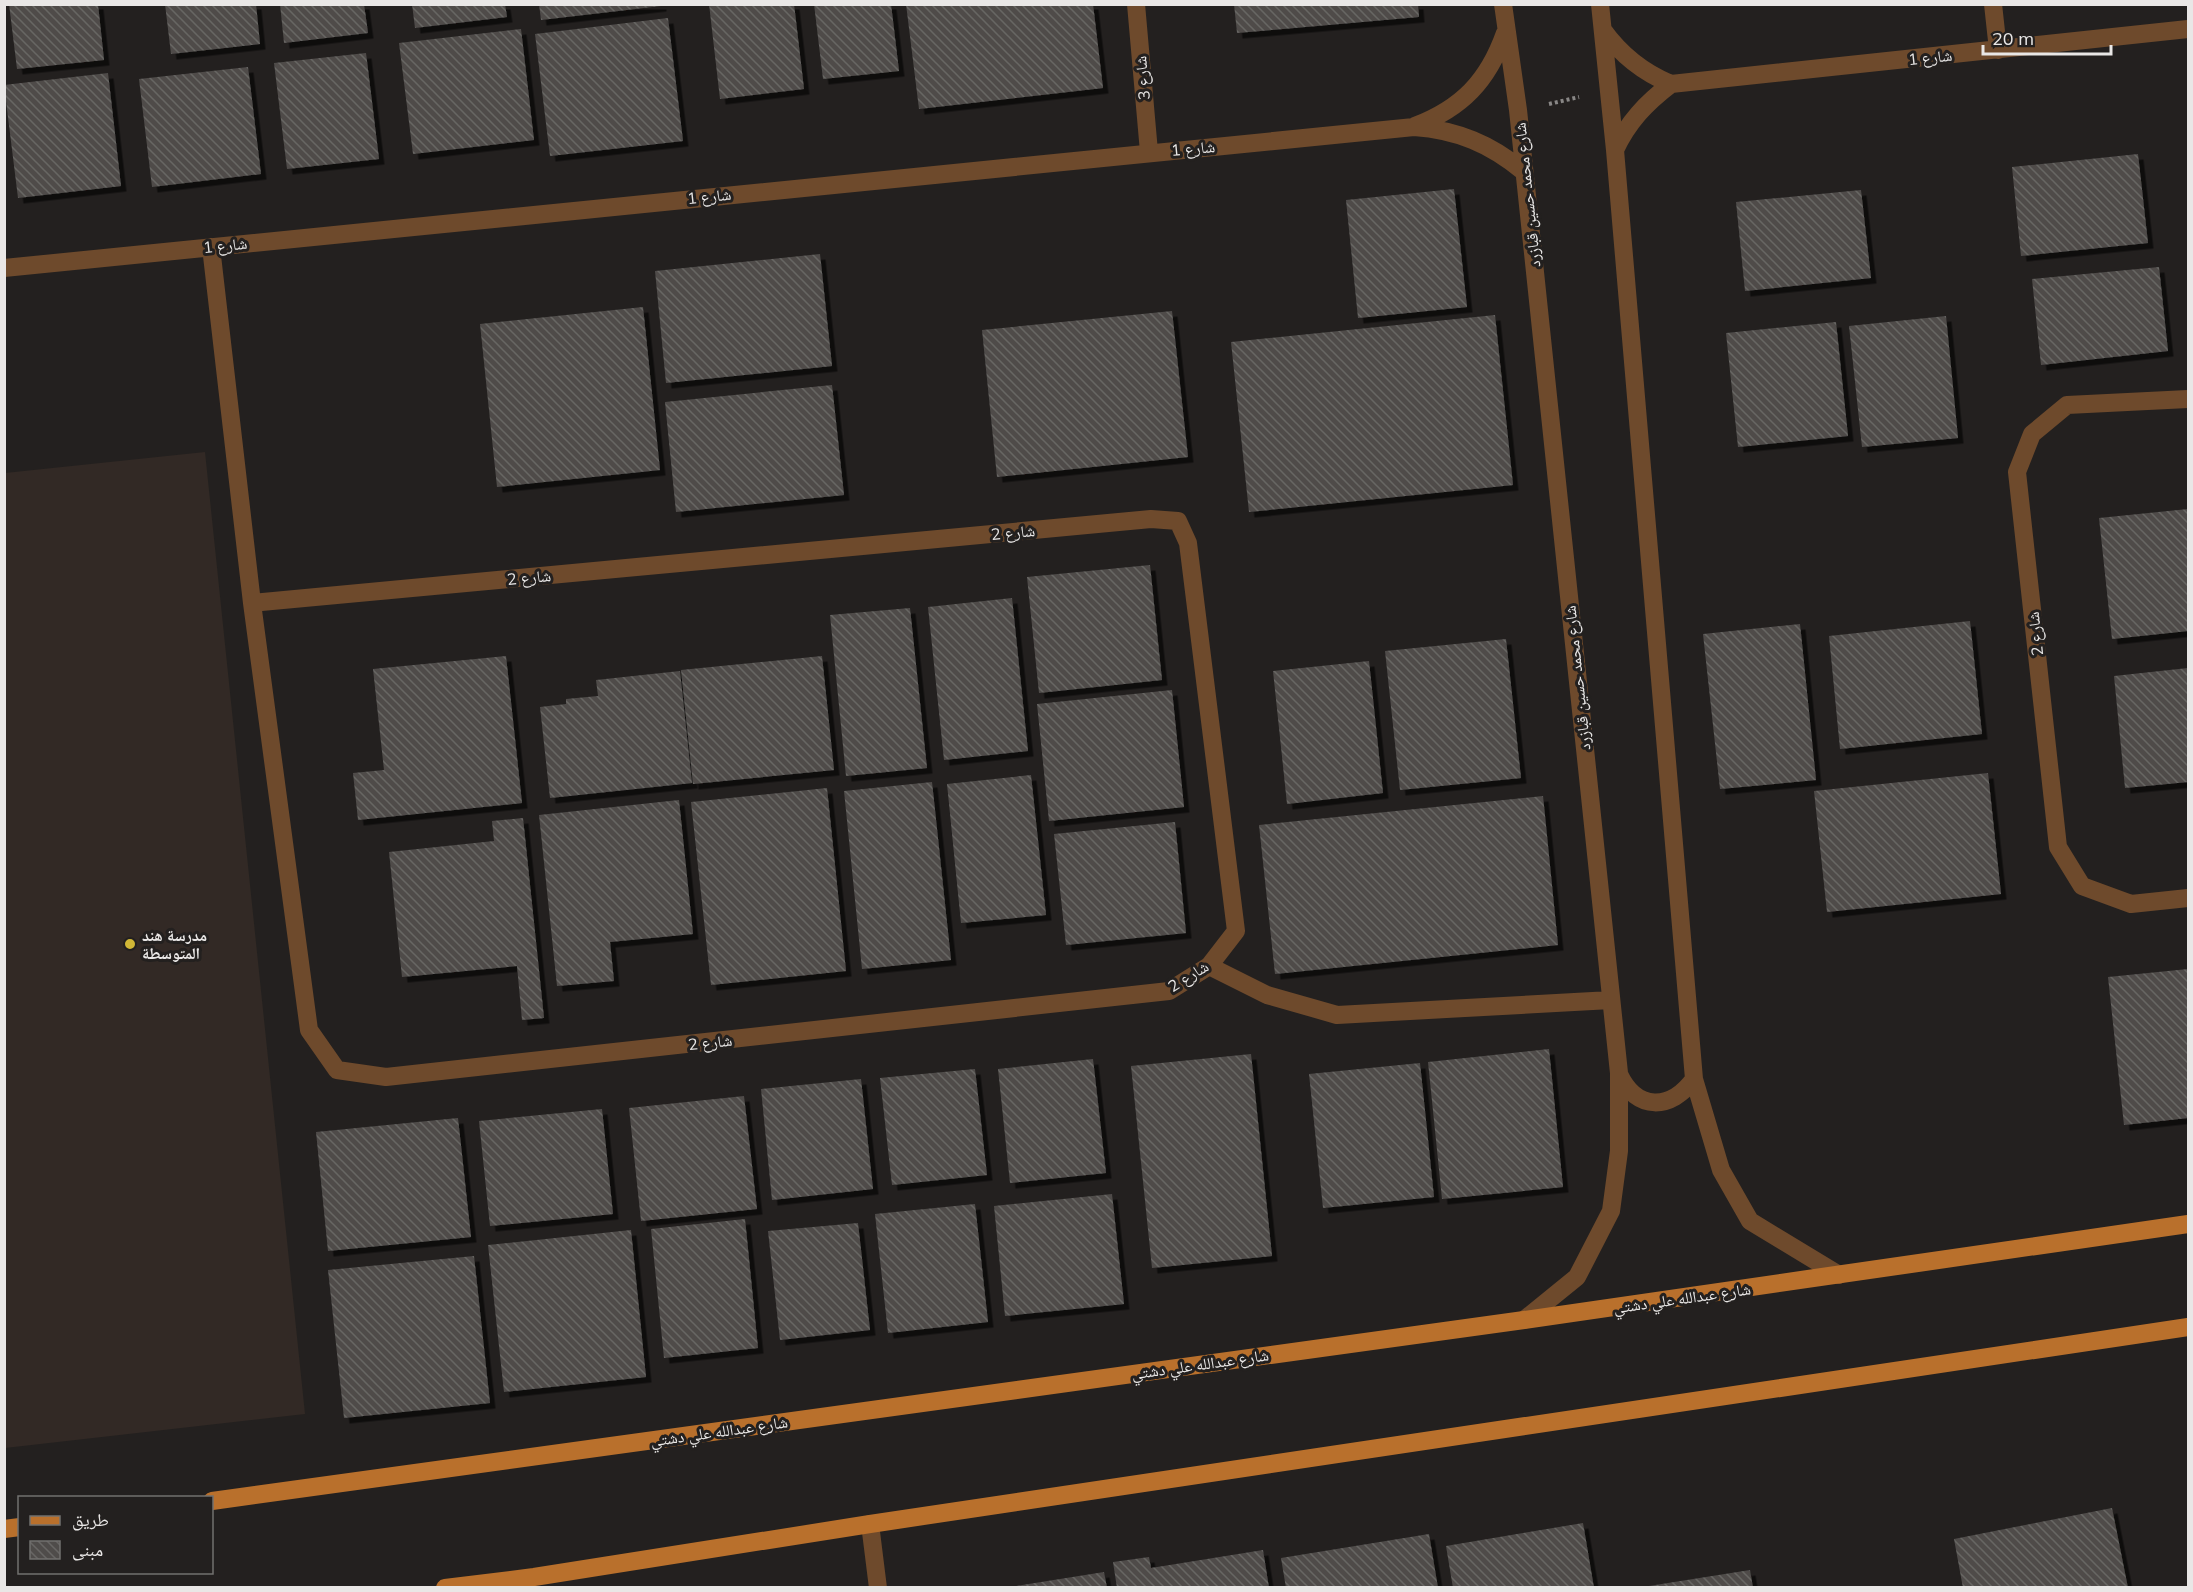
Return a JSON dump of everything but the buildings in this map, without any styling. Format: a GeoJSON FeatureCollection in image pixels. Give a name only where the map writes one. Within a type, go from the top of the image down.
{"type":"FeatureCollection","features":[{"type":"Feature","properties":{"kind":"main road","name":"شارع عبدالله علي دشتي"},"geometry":{"type":"LineString","coordinates":[[213,1501],[1524,1320],[2188,1224]]}},
{"type":"Feature","properties":{"kind":"main road"},"geometry":{"type":"LineString","coordinates":[[445,1587],[528,1582],[870,1524],[2188,1327]]}},
{"type":"Feature","properties":{"kind":"street","name":"شارع 3"},"geometry":{"type":"LineString","coordinates":[[1136,4],[1149,152]]}},
{"type":"Feature","properties":{"kind":"street","name":"شارع محمد حسين قبازرد"},"geometry":{"type":"LineString","coordinates":[[1503,4],[1518,110],[1619,1072],[1619,1151],[1611,1211],[1577,1277],[1524,1320]]}},
{"type":"Feature","properties":{"kind":"street"},"geometry":{"type":"LineString","coordinates":[[1600,4],[1615,150],[1694,1079],[1720,1170],[1750,1221],[1839,1275]]}},
{"type":"Feature","properties":{"kind":"street"},"geometry":{"type":"LineString","coordinates":[[1993,4],[1998,50]]}},
{"type":"Feature","properties":{"kind":"street","name":"شارع 1"},"geometry":{"type":"LineString","coordinates":[[1671,84],[2188,29]]}},
{"type":"Feature","properties":{"kind":"street","name":"شارع 1"},"geometry":{"type":"LineString","coordinates":[[1414,127],[1445,112],[1473,91],[1487,73],[1506,30]]}},
{"type":"Feature","properties":{"kind":"street"},"geometry":{"type":"LineString","coordinates":[[1603,30],[1613,44],[1639,68],[1671,84],[1643,106],[1632,119],[1615,150]]}},
{"type":"Feature","properties":{"kind":"street","name":"شارع 1"},"geometry":{"type":"LineString","coordinates":[[4,268],[1414,127],[1454,132],[1473,139],[1500,153],[1524,172]]}},
{"type":"Feature","properties":{"kind":"street","name":"شارع 2"},"geometry":{"type":"LineString","coordinates":[[211,247],[252,603],[309,1030],[337,1070],[386,1077],[1168,991],[1209,966],[1236,931],[1188,543],[1178,521],[1139,520],[252,603]]}},
{"type":"Feature","properties":{"kind":"street","name":"شارع 2"},"geometry":{"type":"LineString","coordinates":[[2188,399],[2067,405],[2032,434],[2017,472],[2058,847],[2082,886],[2131,904],[2188,898]]}},
{"type":"Feature","properties":{"kind":"street"},"geometry":{"type":"LineString","coordinates":[[1209,966],[1267,995],[1337,1015],[1611,1000]]}},
{"type":"Feature","properties":{"kind":"street"},"geometry":{"type":"LineString","coordinates":[[1619,1072],[1626,1088],[1638,1098],[1654,1103],[1671,1101],[1684,1092],[1694,1079]]}},
{"type":"Feature","properties":{"kind":"street"},"geometry":{"type":"LineString","coordinates":[[870,1524],[878,1587]]}},
{"type":"Feature","properties":{"kind":"path"},"geometry":{"type":"LineString","coordinates":[[1518,110],[1608,90]]}},
{"type":"Feature","properties":{"kind":"shaded area","name":"مدرسة هند المتوسطة"},"geometry":{"type":"Polygon","coordinates":[[[205,452],[305,1414],[5,1448],[5,473],[205,452]]]}},
{"type":"Feature","properties":{"kind":"place","name":"مدرسة هند المتوسطة"},"geometry":{"type":"Point","coordinates":[130,944]}}]}
